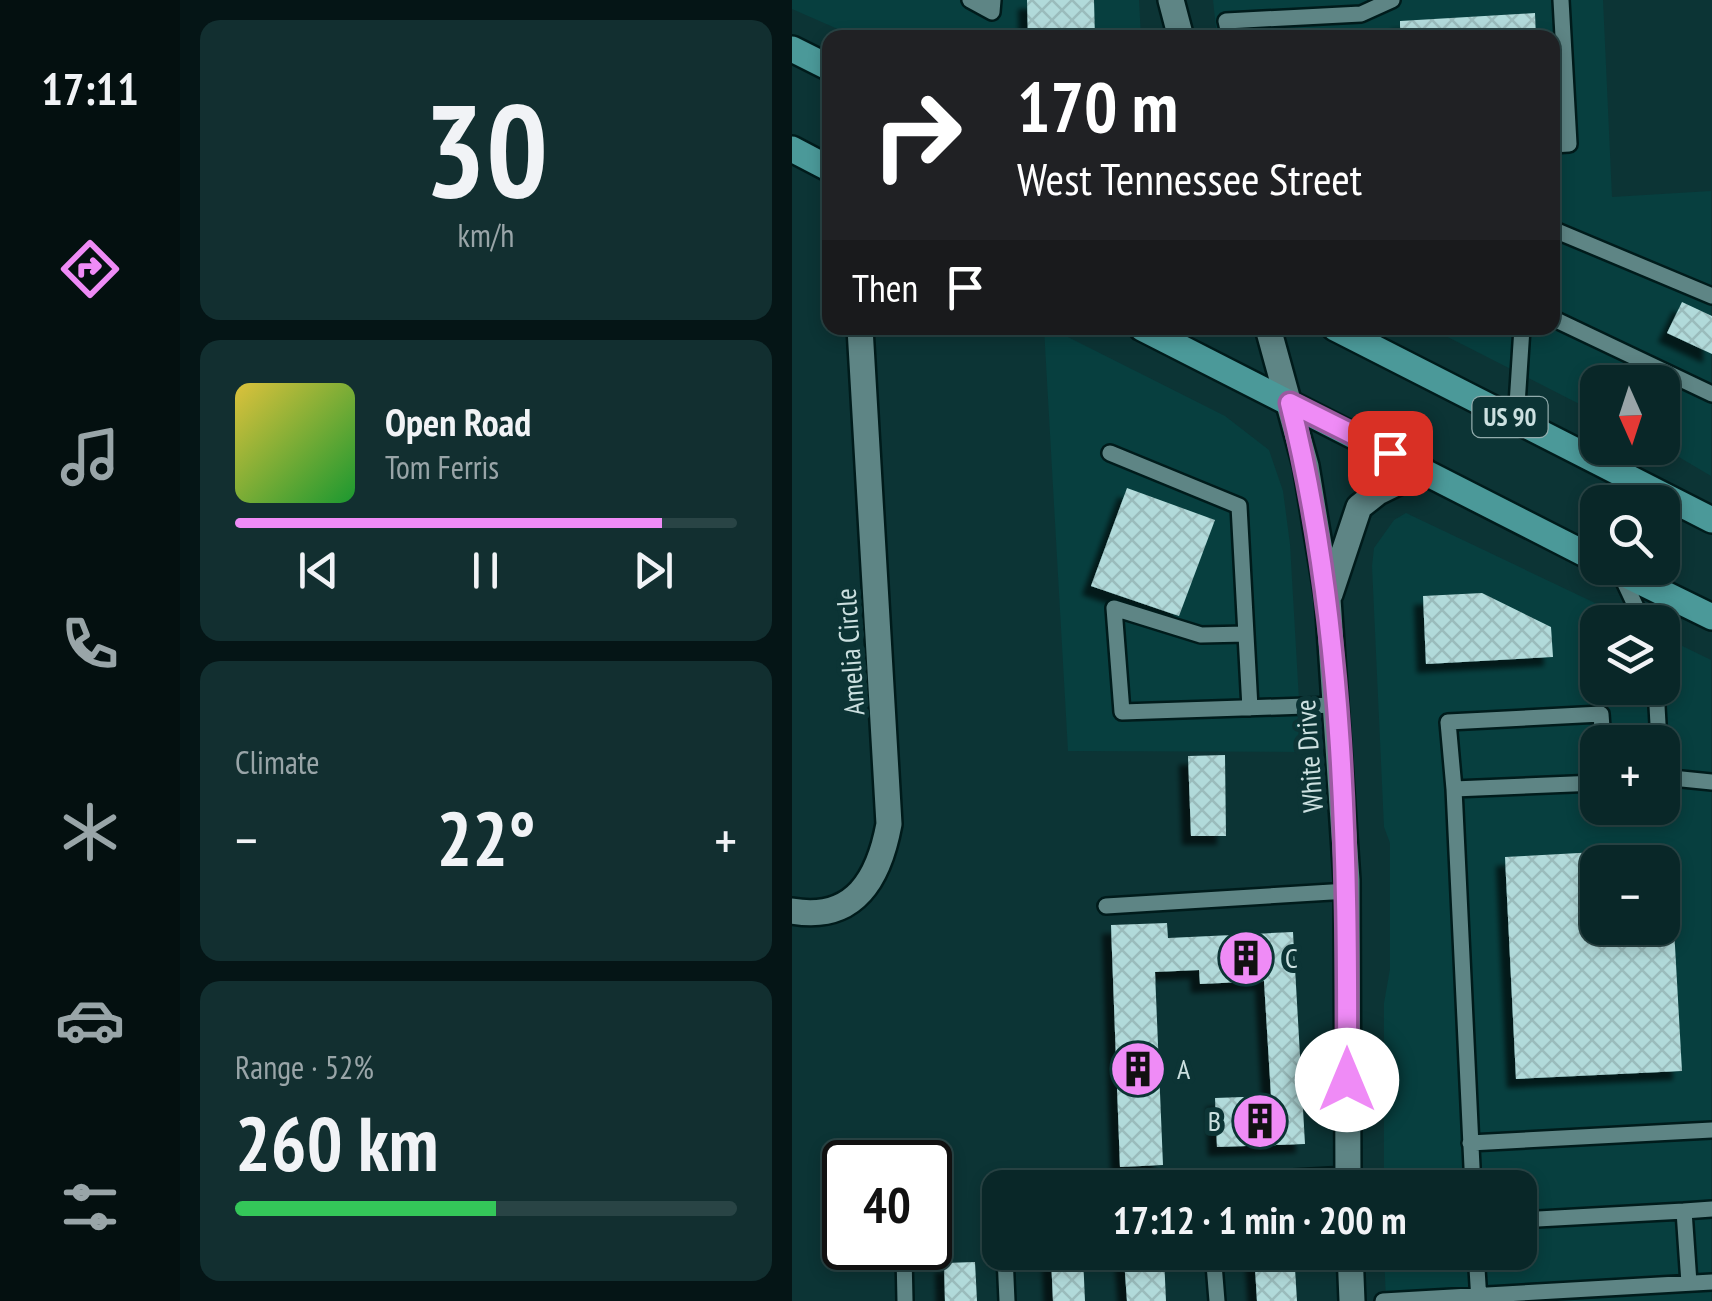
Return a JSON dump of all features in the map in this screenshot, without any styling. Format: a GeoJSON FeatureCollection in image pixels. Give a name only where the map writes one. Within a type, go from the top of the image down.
{"type":"FeatureCollection","features":[{"type":"Feature","properties":{"kind":"main road"},"geometry":{"type":"LineString","coordinates":[[792,49],[822,64]]}},
{"type":"Feature","properties":{"kind":"main road"},"geometry":{"type":"LineString","coordinates":[[792,150],[822,165]]}},
{"type":"Feature","properties":{"kind":"main road"},"geometry":{"type":"LineString","coordinates":[[1156,335],[1580,551]]}},
{"type":"Feature","properties":{"kind":"main road","name":"US 90"},"geometry":{"type":"LineString","coordinates":[[1354,335],[1712,520]]}},
{"type":"Feature","properties":{"kind":"main road"},"geometry":{"type":"LineString","coordinates":[[1647,585],[1712,617]]}},
{"type":"Feature","properties":{"kind":"street"},"geometry":{"type":"LineString","coordinates":[[1171,0],[1179,30]]}},
{"type":"Feature","properties":{"kind":"street","name":"Amelia Circle"},"geometry":{"type":"LineString","coordinates":[[792,911],[806,914],[832,910],[872,881],[883,858],[889,824],[860,335]]}},
{"type":"Feature","properties":{"kind":"street","name":"White Drive"},"geometry":{"type":"LineString","coordinates":[[1270,335],[1306,466],[1328,599],[1348,890],[1348,1170]]}},
{"type":"Feature","properties":{"kind":"street"},"geometry":{"type":"LineString","coordinates":[[1328,599],[1359,507],[1378,492],[1423,470]]}},
{"type":"Feature","properties":{"kind":"street"},"geometry":{"type":"LineString","coordinates":[[1351,1270],[1352,1301]]}},
{"type":"Feature","properties":{"kind":"lane"},"geometry":{"type":"LineString","coordinates":[[970,0],[992,12],[993,0]]}},
{"type":"Feature","properties":{"kind":"lane"},"geometry":{"type":"LineString","coordinates":[[1228,30],[1226,21],[1362,14],[1392,0]]}},
{"type":"Feature","properties":{"kind":"lane"},"geometry":{"type":"LineString","coordinates":[[1560,145],[1569,144],[1561,0]]}},
{"type":"Feature","properties":{"kind":"lane"},"geometry":{"type":"LineString","coordinates":[[1560,231],[1712,296]]}},
{"type":"Feature","properties":{"kind":"lane"},"geometry":{"type":"LineString","coordinates":[[1560,322],[1712,394]]}},
{"type":"Feature","properties":{"kind":"lane"},"geometry":{"type":"LineString","coordinates":[[1516,420],[1522,335]]}},
{"type":"Feature","properties":{"kind":"lane"},"geometry":{"type":"LineString","coordinates":[[1110,454],[1238,506],[1250,708]]}},
{"type":"Feature","properties":{"kind":"lane"},"geometry":{"type":"LineString","coordinates":[[1246,634],[1201,634],[1114,608],[1122,712],[1335,705]]}},
{"type":"Feature","properties":{"kind":"lane"},"geometry":{"type":"LineString","coordinates":[[1471,1170],[1448,722],[1601,714],[1601,725]]}},
{"type":"Feature","properties":{"kind":"lane"},"geometry":{"type":"LineString","coordinates":[[1680,779],[1712,782]]}},
{"type":"Feature","properties":{"kind":"lane"},"geometry":{"type":"LineString","coordinates":[[1454,790],[1580,784]]}},
{"type":"Feature","properties":{"kind":"lane"},"geometry":{"type":"LineString","coordinates":[[1106,906],[1348,890]]}},
{"type":"Feature","properties":{"kind":"lane"},"geometry":{"type":"LineString","coordinates":[[1470,1143],[1712,1130]]}},
{"type":"Feature","properties":{"kind":"lane"},"geometry":{"type":"LineString","coordinates":[[1537,1219],[1712,1209]]}},
{"type":"Feature","properties":{"kind":"lane"},"geometry":{"type":"LineString","coordinates":[[1684,1211],[1689,1283]]}},
{"type":"Feature","properties":{"kind":"lane"},"geometry":{"type":"LineString","coordinates":[[904,1270],[905,1301]]}},
{"type":"Feature","properties":{"kind":"lane"},"geometry":{"type":"LineString","coordinates":[[1005,1270],[1007,1301]]}},
{"type":"Feature","properties":{"kind":"lane"},"geometry":{"type":"LineString","coordinates":[[1214,1270],[1216,1301]]}},
{"type":"Feature","properties":{"kind":"lane"},"geometry":{"type":"LineString","coordinates":[[1477,1270],[1479,1298]]}},
{"type":"Feature","properties":{"kind":"lane"},"geometry":{"type":"LineString","coordinates":[[1383,1301],[1712,1282]]}},
{"type":"Feature","properties":{"kind":"shaded area"},"geometry":{"type":"Polygon","coordinates":[[[792,0],[1139,0],[1141,30],[840,30],[792,9],[792,0]]]}},
{"type":"Feature","properties":{"kind":"shaded area"},"geometry":{"type":"Polygon","coordinates":[[[1213,0],[1603,0],[1612,197],[1711,191],[1711,476],[1680,458],[1680,365],[1580,365],[1580,404],[1444,335],[1560,335],[1560,30],[1216,30],[1213,0]]]}},
{"type":"Feature","properties":{"kind":"shaded area"},"geometry":{"type":"Polygon","coordinates":[[[1044,335],[1064,335],[1225,416],[1269,450],[1283,491],[1290,544],[1302,752],[1068,751],[1044,335]]]}},
{"type":"Feature","properties":{"kind":"shaded area"},"geometry":{"type":"Polygon","coordinates":[[[1406,513],[1599,605],[1580,605],[1580,705],[1680,705],[1680,645],[1711,660],[1711,1301],[1386,1301],[1385,1270],[1537,1270],[1537,1170],[1384,1170],[1384,1003],[1390,969],[1390,843],[1384,827],[1374,548],[1394,520],[1406,513]]]}},
{"type":"Feature","properties":{"kind":"building"},"geometry":{"type":"Polygon","coordinates":[[[1027,0],[1094,0],[1095,30],[1028,30],[1027,0]]]}},
{"type":"Feature","properties":{"kind":"building"},"geometry":{"type":"Polygon","coordinates":[[[1535,13],[1536,30],[1400,30],[1400,21],[1535,13]]]}},
{"type":"Feature","properties":{"kind":"building"},"geometry":{"type":"Polygon","coordinates":[[[1682,302],[1712,316],[1712,354],[1667,333],[1682,302]]]}},
{"type":"Feature","properties":{"kind":"building"},"geometry":{"type":"Polygon","coordinates":[[[1127,488],[1215,520],[1179,616],[1091,586],[1127,488]]]}},
{"type":"Feature","properties":{"kind":"building"},"geometry":{"type":"Polygon","coordinates":[[[1482,593],[1551,627],[1553,657],[1426,664],[1423,596],[1482,593]]]}},
{"type":"Feature","properties":{"kind":"building"},"geometry":{"type":"Polygon","coordinates":[[[1225,755],[1226,836],[1191,836],[1188,756],[1225,755]]]}},
{"type":"Feature","properties":{"kind":"building"},"geometry":{"type":"Polygon","coordinates":[[[1580,853],[1580,945],[1675,945],[1682,1071],[1516,1079],[1505,857],[1580,853]]]}},
{"type":"Feature","properties":{"kind":"building"},"geometry":{"type":"Polygon","coordinates":[[[1167,923],[1168,938],[1293,932],[1305,1144],[1217,1147],[1215,1098],[1271,1096],[1264,981],[1200,984],[1199,970],[1155,972],[1163,1165],[1120,1167],[1111,925],[1167,923]]]}},
{"type":"Feature","properties":{"kind":"building"},"geometry":{"type":"Polygon","coordinates":[[[975,1262],[977,1301],[945,1301],[944,1270],[952,1270],[952,1263],[975,1262]]]}},
{"type":"Feature","properties":{"kind":"building"},"geometry":{"type":"Polygon","coordinates":[[[1052,1270],[1084,1270],[1085,1301],[1053,1301],[1052,1270]]]}},
{"type":"Feature","properties":{"kind":"building"},"geometry":{"type":"Polygon","coordinates":[[[1125,1270],[1165,1270],[1166,1301],[1127,1301],[1125,1270]]]}},
{"type":"Feature","properties":{"kind":"building"},"geometry":{"type":"Polygon","coordinates":[[[1255,1270],[1295,1270],[1297,1301],[1257,1301],[1255,1270]]]}},
{"type":"Feature","properties":{"kind":"place","name":"C"},"geometry":{"type":"Point","coordinates":[1246,958]}},
{"type":"Feature","properties":{"kind":"place","name":"A"},"geometry":{"type":"Point","coordinates":[1138,1069]}},
{"type":"Feature","properties":{"kind":"place","name":"B"},"geometry":{"type":"Point","coordinates":[1260,1121]}},
{"type":"Feature","properties":{"kind":"route"},"geometry":{"type":"LineString","coordinates":[[1347,1080],[1348,880],[1328,599],[1306,466],[1290,403],[1390,453]]}}]}
